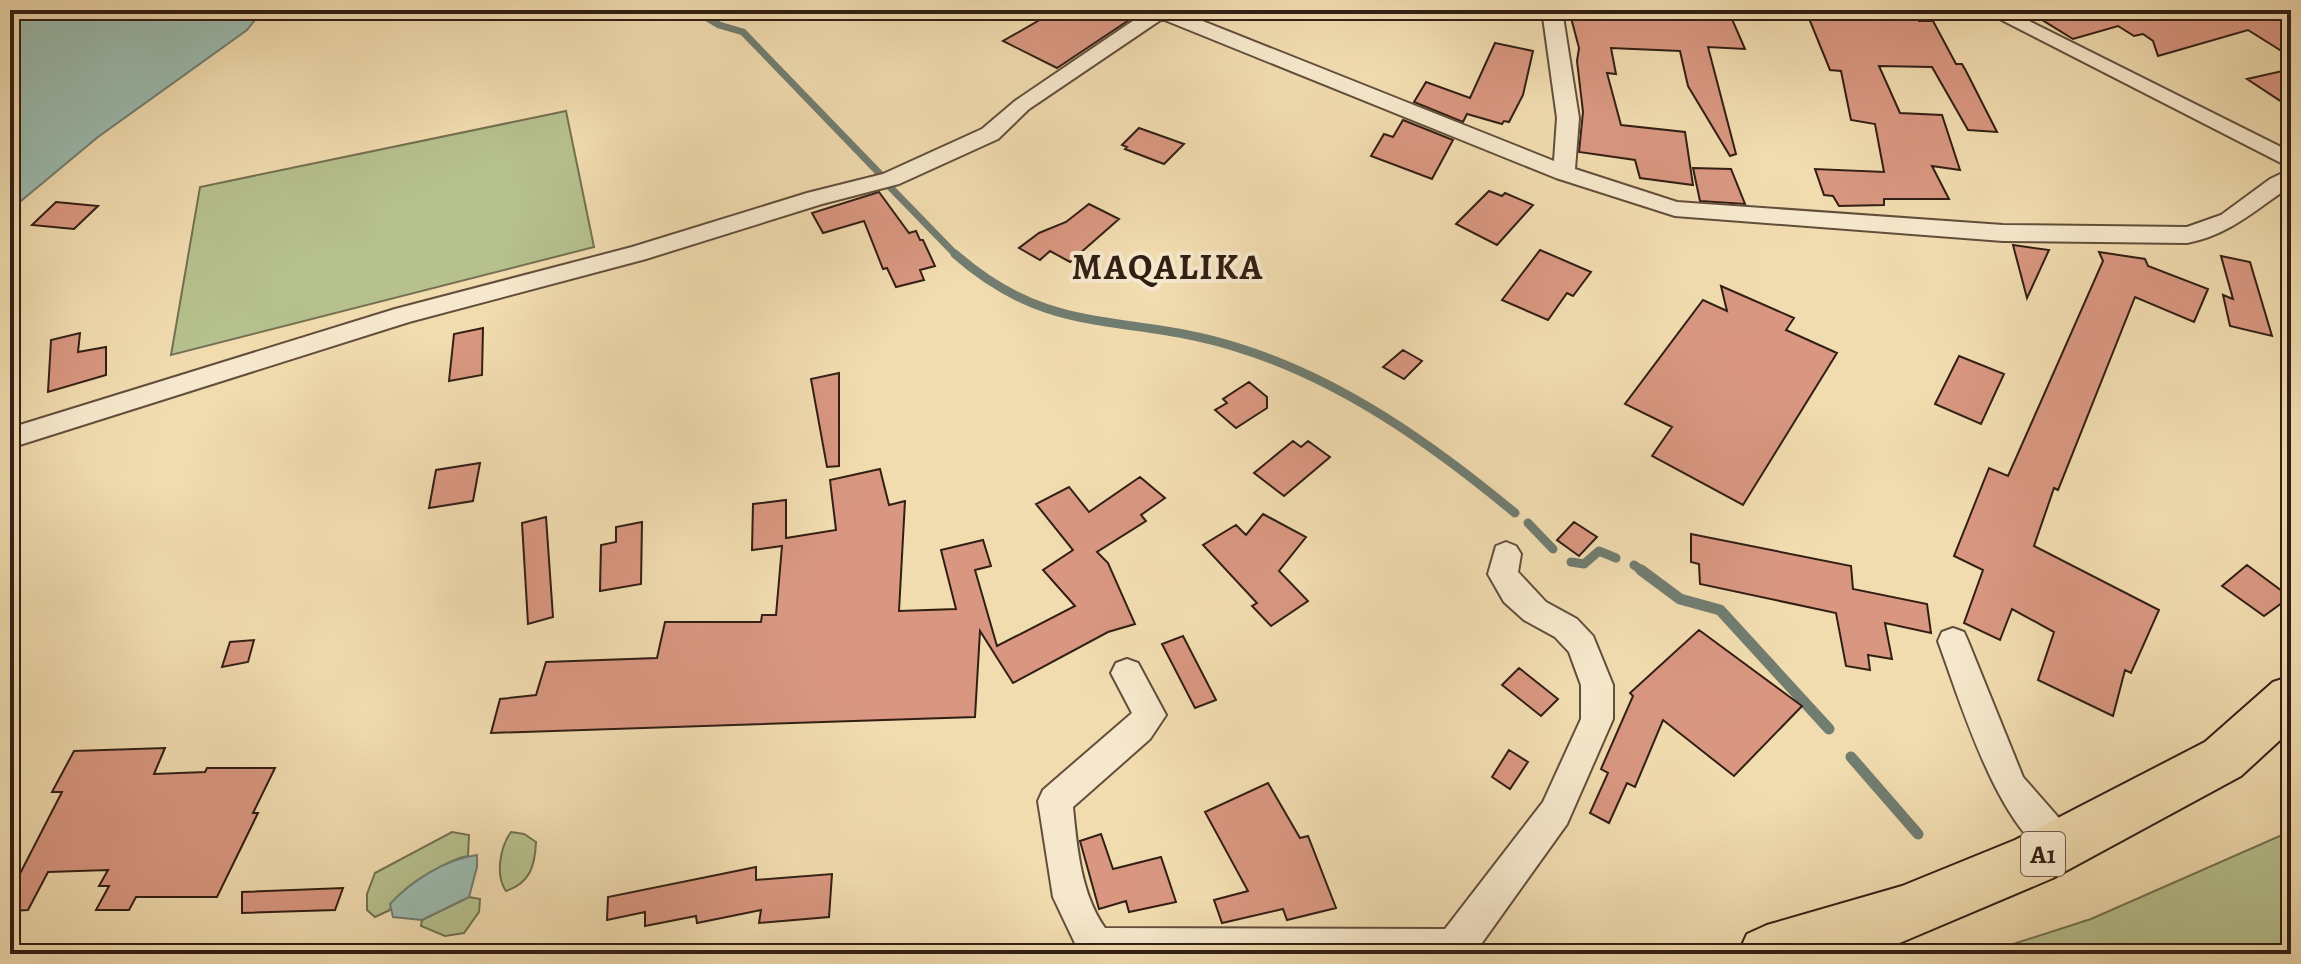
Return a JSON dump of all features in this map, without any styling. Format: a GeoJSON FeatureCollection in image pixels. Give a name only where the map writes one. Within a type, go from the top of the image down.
{"type":"FeatureCollection","features":[{"type":"Feature","properties":{"kind":"main road","name":"A1"},"geometry":{"type":"LineString","coordinates":[[1767,954],[1902,914],[2060,845],[2223,759],[2291,698]]}},
{"type":"Feature","properties":{"kind":"street"},"geometry":{"type":"LineString","coordinates":[[1552,10],[1568,118],[1564,173]]}},
{"type":"Feature","properties":{"kind":"street"},"geometry":{"type":"LineString","coordinates":[[1992,10],[2291,161]]}},
{"type":"Feature","properties":{"kind":"street"},"geometry":{"type":"LineString","coordinates":[[10,438],[404,315],[638,253],[815,198],[891,179],[990,134],[1030,99],[1160,11],[1564,173],[1675,209],[2003,233],[2187,235],[2210,233],[2231,222],[2261,194],[2291,176]]}},
{"type":"Feature","properties":{"kind":"street"},"geometry":{"type":"LineString","coordinates":[[1127,673],[1150,715],[1139,729],[1055,801],[1065,863],[1082,929],[1096,946],[1455,951],[1555,813],[1597,719],[1597,685],[1582,645],[1566,628],[1535,611],[1515,593],[1503,574],[1506,554]]}},
{"type":"Feature","properties":{"kind":"street"},"geometry":{"type":"LineString","coordinates":[[1953,641],[2010,787],[2060,845]]}},
{"type":"Feature","properties":{"kind":"green space"},"geometry":{"type":"Polygon","coordinates":[[[566,111],[594,247],[171,355],[200,187],[566,111]]]}},
{"type":"Feature","properties":{"kind":"green space"},"geometry":{"type":"Polygon","coordinates":[[[2291,831],[2291,954],[1982,954],[2091,919],[2291,831]]]}},
{"type":"Feature","properties":{"kind":"green space"},"geometry":{"type":"Polygon","coordinates":[[[452,832],[469,835],[468,856],[411,885],[393,902],[390,910],[375,917],[367,910],[367,894],[375,873],[452,832]]]}},
{"type":"Feature","properties":{"kind":"green space"},"geometry":{"type":"Polygon","coordinates":[[[511,832],[524,834],[536,842],[530,872],[521,883],[506,891],[500,862],[511,832]]]}},
{"type":"Feature","properties":{"kind":"green space"},"geometry":{"type":"Polygon","coordinates":[[[469,897],[480,899],[479,912],[464,933],[445,936],[421,926],[422,920],[469,897]]]}},
{"type":"Feature","properties":{"kind":"shaded area"},"geometry":{"type":"Polygon","coordinates":[[[10,10],[263,10],[247,30],[98,137],[10,210],[10,10]]]}},
{"type":"Feature","properties":{"kind":"shaded area"},"geometry":{"type":"Polygon","coordinates":[[[477,855],[469,897],[422,920],[393,917],[390,904],[408,887],[441,866],[477,855]]]}},
{"type":"Feature","properties":{"kind":"building"},"geometry":{"type":"Polygon","coordinates":[[[1057,10],[1141,12],[1057,68],[1003,41],[1057,10]]]}},
{"type":"Feature","properties":{"kind":"building"},"geometry":{"type":"Polygon","coordinates":[[[1569,10],[1728,10],[1745,49],[1708,47],[1736,154],[1730,156],[1688,86],[1680,51],[1611,48],[1616,74],[1607,73],[1621,125],[1685,132],[1693,185],[1640,178],[1635,160],[1579,152],[1583,112],[1577,61],[1579,48],[1569,10]]]}},
{"type":"Feature","properties":{"kind":"building"},"geometry":{"type":"Polygon","coordinates":[[[1846,10],[1915,10],[1919,21],[1933,21],[1956,64],[1962,64],[1966,71],[1997,132],[1968,130],[1932,67],[1879,66],[1900,113],[1942,115],[1960,170],[1932,166],[1949,199],[1884,199],[1884,205],[1839,206],[1833,196],[1824,195],[1815,169],[1884,172],[1875,124],[1851,120],[1841,71],[1830,70],[1808,16],[1850,17],[1846,10]]]}},
{"type":"Feature","properties":{"kind":"building"},"geometry":{"type":"Polygon","coordinates":[[[2026,10],[2159,10],[2166,14],[2189,10],[2205,19],[2222,13],[2217,10],[2291,10],[2291,57],[2248,30],[2158,56],[2153,41],[2143,34],[2134,36],[2118,26],[2073,39],[2026,10]]]}},
{"type":"Feature","properties":{"kind":"building"},"geometry":{"type":"Polygon","coordinates":[[[1495,43],[1533,51],[1523,95],[1509,122],[1502,124],[1467,114],[1463,122],[1414,102],[1426,82],[1470,98],[1495,43]]]}},
{"type":"Feature","properties":{"kind":"building"},"geometry":{"type":"Polygon","coordinates":[[[2291,69],[2291,108],[2247,79],[2291,69]]]}},
{"type":"Feature","properties":{"kind":"building"},"geometry":{"type":"Polygon","coordinates":[[[1403,120],[1453,140],[1432,179],[1371,156],[1384,134],[1393,137],[1403,120]]]}},
{"type":"Feature","properties":{"kind":"building"},"geometry":{"type":"Polygon","coordinates":[[[1139,128],[1184,144],[1164,164],[1125,149],[1127,147],[1122,145],[1139,128]]]}},
{"type":"Feature","properties":{"kind":"building"},"geometry":{"type":"Polygon","coordinates":[[[1693,168],[1731,169],[1745,204],[1700,201],[1693,168]]]}},
{"type":"Feature","properties":{"kind":"building"},"geometry":{"type":"Polygon","coordinates":[[[1489,191],[1502,196],[1505,193],[1533,205],[1497,245],[1456,224],[1489,191]]]}},
{"type":"Feature","properties":{"kind":"building"},"geometry":{"type":"Polygon","coordinates":[[[879,192],[909,233],[916,231],[923,240],[935,266],[920,270],[924,280],[896,287],[887,268],[883,269],[864,221],[823,233],[812,213],[879,192]]]}},
{"type":"Feature","properties":{"kind":"building"},"geometry":{"type":"Polygon","coordinates":[[[56,202],[98,206],[74,229],[32,225],[56,202]]]}},
{"type":"Feature","properties":{"kind":"building"},"geometry":{"type":"Polygon","coordinates":[[[1089,204],[1119,219],[1070,262],[1050,251],[1040,260],[1019,248],[1039,233],[1066,222],[1089,204]]]}},
{"type":"Feature","properties":{"kind":"building"},"geometry":{"type":"Polygon","coordinates":[[[2013,245],[2049,250],[2027,298],[2013,245]]]}},
{"type":"Feature","properties":{"kind":"building"},"geometry":{"type":"Polygon","coordinates":[[[1540,250],[1591,272],[1573,296],[1567,293],[1548,320],[1502,300],[1540,250]]]}},
{"type":"Feature","properties":{"kind":"building"},"geometry":{"type":"Polygon","coordinates":[[[2099,252],[2145,259],[2148,266],[2208,289],[2194,322],[2135,297],[2058,490],[2054,488],[2034,546],[2159,610],[2131,673],[2125,670],[2113,716],[2038,680],[2054,632],[2012,609],[2000,640],[1964,623],[1983,570],[1954,556],[1989,468],[2008,476],[2103,261],[2099,252]]]}},
{"type":"Feature","properties":{"kind":"building"},"geometry":{"type":"Polygon","coordinates":[[[2221,256],[2250,262],[2272,336],[2230,326],[2223,295],[2233,299],[2221,256]]]}},
{"type":"Feature","properties":{"kind":"building"},"geometry":{"type":"Polygon","coordinates":[[[1721,286],[1794,318],[1786,330],[1837,353],[1743,505],[1652,456],[1672,427],[1625,404],[1703,300],[1727,311],[1721,286]]]}},
{"type":"Feature","properties":{"kind":"building"},"geometry":{"type":"Polygon","coordinates":[[[483,328],[482,375],[449,381],[454,334],[483,328]]]}},
{"type":"Feature","properties":{"kind":"building"},"geometry":{"type":"Polygon","coordinates":[[[80,333],[78,352],[106,347],[106,375],[48,392],[51,340],[80,333]]]}},
{"type":"Feature","properties":{"kind":"building"},"geometry":{"type":"Polygon","coordinates":[[[1403,350],[1422,361],[1404,379],[1383,367],[1403,350]]]}},
{"type":"Feature","properties":{"kind":"building"},"geometry":{"type":"Polygon","coordinates":[[[1959,356],[2004,374],[1981,424],[1935,404],[1959,356]]]}},
{"type":"Feature","properties":{"kind":"building"},"geometry":{"type":"Polygon","coordinates":[[[839,373],[839,466],[827,467],[811,379],[839,373]]]}},
{"type":"Feature","properties":{"kind":"building"},"geometry":{"type":"Polygon","coordinates":[[[1249,382],[1267,397],[1267,408],[1236,428],[1215,410],[1227,403],[1223,399],[1249,382]]]}},
{"type":"Feature","properties":{"kind":"building"},"geometry":{"type":"Polygon","coordinates":[[[1293,441],[1301,447],[1308,441],[1330,457],[1284,496],[1254,473],[1293,441]]]}},
{"type":"Feature","properties":{"kind":"building"},"geometry":{"type":"Polygon","coordinates":[[[480,463],[473,501],[429,508],[436,470],[480,463]]]}},
{"type":"Feature","properties":{"kind":"building"},"geometry":{"type":"Polygon","coordinates":[[[880,469],[889,505],[905,501],[899,611],[956,609],[941,550],[983,540],[991,566],[975,570],[997,646],[1075,606],[1043,570],[1073,550],[1036,504],[1069,487],[1089,512],[1140,477],[1165,498],[1141,515],[1146,521],[1097,552],[1108,563],[1135,624],[1108,632],[1013,683],[980,631],[975,717],[491,733],[500,699],[536,695],[546,662],[657,658],[665,622],[761,622],[762,615],[776,615],[782,546],[752,550],[753,504],[786,500],[786,538],[836,530],[830,480],[880,469]]]}},
{"type":"Feature","properties":{"kind":"building"},"geometry":{"type":"Polygon","coordinates":[[[1263,514],[1306,537],[1279,571],[1308,601],[1271,626],[1252,606],[1257,603],[1203,545],[1236,525],[1246,535],[1263,514]]]}},
{"type":"Feature","properties":{"kind":"building"},"geometry":{"type":"Polygon","coordinates":[[[546,517],[553,617],[528,624],[522,523],[546,517]]]}},
{"type":"Feature","properties":{"kind":"building"},"geometry":{"type":"Polygon","coordinates":[[[642,522],[641,584],[600,591],[601,545],[616,542],[616,527],[642,522]]]}},
{"type":"Feature","properties":{"kind":"building"},"geometry":{"type":"Polygon","coordinates":[[[1574,522],[1597,537],[1579,556],[1557,540],[1574,522]]]}},
{"type":"Feature","properties":{"kind":"building"},"geometry":{"type":"Polygon","coordinates":[[[1691,534],[1851,566],[1853,589],[1927,604],[1931,633],[1885,623],[1892,659],[1868,655],[1870,670],[1846,666],[1836,613],[1700,584],[1699,564],[1691,562],[1691,534]]]}},
{"type":"Feature","properties":{"kind":"building"},"geometry":{"type":"Polygon","coordinates":[[[2247,565],[2290,597],[2264,616],[2222,586],[2247,565]]]}},
{"type":"Feature","properties":{"kind":"building"},"geometry":{"type":"Polygon","coordinates":[[[1699,630],[1802,706],[1734,776],[1663,720],[1635,787],[1627,783],[1609,823],[1590,813],[1608,773],[1601,769],[1633,696],[1630,693],[1699,630]]]}},
{"type":"Feature","properties":{"kind":"building"},"geometry":{"type":"Polygon","coordinates":[[[1183,636],[1216,700],[1195,708],[1162,644],[1183,636]]]}},
{"type":"Feature","properties":{"kind":"building"},"geometry":{"type":"Polygon","coordinates":[[[254,640],[248,662],[222,667],[230,642],[254,640]]]}},
{"type":"Feature","properties":{"kind":"building"},"geometry":{"type":"Polygon","coordinates":[[[1519,668],[1558,699],[1541,716],[1502,685],[1519,668]]]}},
{"type":"Feature","properties":{"kind":"building"},"geometry":{"type":"Polygon","coordinates":[[[165,748],[154,774],[205,772],[207,768],[275,768],[253,813],[258,813],[217,897],[136,897],[129,910],[96,910],[109,886],[99,886],[108,870],[48,872],[28,910],[10,911],[10,893],[62,792],[52,792],[74,751],[165,748]]]}},
{"type":"Feature","properties":{"kind":"building"},"geometry":{"type":"Polygon","coordinates":[[[1509,750],[1528,762],[1510,789],[1492,777],[1509,750]]]}},
{"type":"Feature","properties":{"kind":"building"},"geometry":{"type":"Polygon","coordinates":[[[1268,783],[1300,838],[1308,836],[1336,908],[1287,920],[1283,909],[1222,923],[1214,900],[1248,891],[1205,812],[1268,783]]]}},
{"type":"Feature","properties":{"kind":"building"},"geometry":{"type":"Polygon","coordinates":[[[1101,834],[1113,869],[1161,857],[1176,902],[1129,912],[1126,901],[1099,909],[1080,841],[1101,834]]]}},
{"type":"Feature","properties":{"kind":"building"},"geometry":{"type":"Polygon","coordinates":[[[756,867],[756,880],[832,874],[829,917],[759,923],[761,910],[697,923],[696,916],[645,926],[645,912],[607,920],[608,897],[756,867]]]}},
{"type":"Feature","properties":{"kind":"building"},"geometry":{"type":"Polygon","coordinates":[[[343,888],[335,910],[242,913],[242,892],[343,888]]]}},
{"type":"Feature","properties":{"kind":"waterway"},"geometry":{"type":"LineString","coordinates":[[694,10],[719,25],[743,32],[882,176]]}},
{"type":"Feature","properties":{"kind":"waterway"},"geometry":{"type":"LineString","coordinates":[[890,187],[955,254]]}},
{"type":"Feature","properties":{"kind":"waterway"},"geometry":{"type":"LineString","coordinates":[[955,254],[991,281],[1025,300],[1058,312],[1199,337],[1277,361],[1314,378],[1350,396],[1419,439],[1515,513]]}},
{"type":"Feature","properties":{"kind":"waterway"},"geometry":{"type":"LineString","coordinates":[[1528,523],[1553,549]]}},
{"type":"Feature","properties":{"kind":"waterway"},"geometry":{"type":"LineString","coordinates":[[1571,562],[1584,564],[1599,551],[1616,558]]}},
{"type":"Feature","properties":{"kind":"waterway"},"geometry":{"type":"LineString","coordinates":[[1634,565],[1644,572]]}},
{"type":"Feature","properties":{"kind":"waterway"},"geometry":{"type":"LineString","coordinates":[[1641,570],[1680,599],[1720,610],[1829,729]]}},
{"type":"Feature","properties":{"kind":"waterway"},"geometry":{"type":"LineString","coordinates":[[1851,757],[1918,834]]}},
{"type":"Feature","properties":{"kind":"district","name":"MAQALIKA"},"geometry":{"type":"Point","coordinates":[1168,266]}}]}
